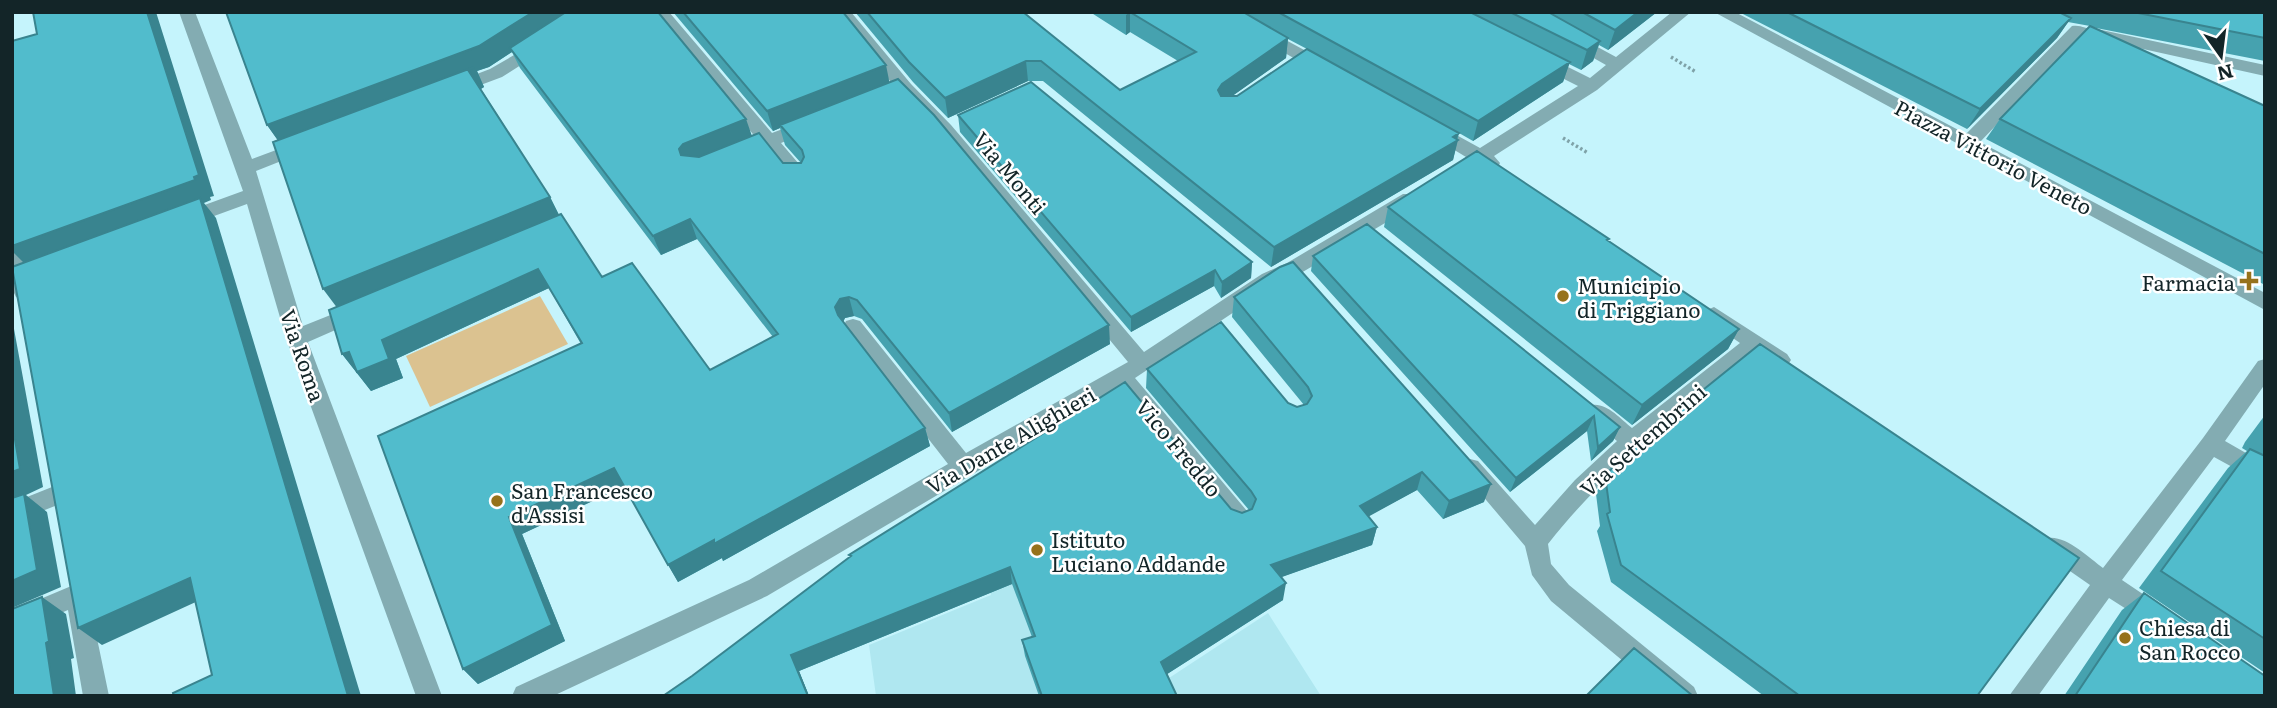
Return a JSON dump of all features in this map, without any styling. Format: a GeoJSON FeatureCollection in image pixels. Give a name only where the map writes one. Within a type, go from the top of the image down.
{"type":"FeatureCollection","features":[{"type":"Feature","properties":{"kind":"street","name":"Via Roma"},"geometry":{"type":"LineString","coordinates":[[187,12],[246,168],[296,338],[429,696]]}},
{"type":"Feature","properties":{"kind":"street"},"geometry":{"type":"LineString","coordinates":[[660,12],[798,176]]}},
{"type":"Feature","properties":{"kind":"street","name":"Via Monti"},"geometry":{"type":"LineString","coordinates":[[842,12],[899,90],[953,124],[1142,363]]}},
{"type":"Feature","properties":{"kind":"street"},"geometry":{"type":"LineString","coordinates":[[1221,12],[1340,77]]}},
{"type":"Feature","properties":{"kind":"street"},"geometry":{"type":"LineString","coordinates":[[1520,12],[1618,65]]}},
{"type":"Feature","properties":{"kind":"street"},"geometry":{"type":"LineString","coordinates":[[1481,157],[1591,86],[1683,12]]}},
{"type":"Feature","properties":{"kind":"street","name":"Piazza Vittorio Veneto"},"geometry":{"type":"LineString","coordinates":[[1722,12],[2265,302]]}},
{"type":"Feature","properties":{"kind":"street"},"geometry":{"type":"LineString","coordinates":[[1969,142],[2078,30]]}},
{"type":"Feature","properties":{"kind":"street"},"geometry":{"type":"LineString","coordinates":[[2078,30],[2140,61]]}},
{"type":"Feature","properties":{"kind":"street"},"geometry":{"type":"LineString","coordinates":[[2078,30],[2265,71]]}},
{"type":"Feature","properties":{"kind":"street"},"geometry":{"type":"LineString","coordinates":[[434,97],[496,73],[560,32]]}},
{"type":"Feature","properties":{"kind":"street"},"geometry":{"type":"LineString","coordinates":[[1522,51],[1591,86]]}},
{"type":"Feature","properties":{"kind":"street"},"geometry":{"type":"LineString","coordinates":[[1283,72],[1305,57]]}},
{"type":"Feature","properties":{"kind":"street"},"geometry":{"type":"LineString","coordinates":[[722,160],[831,117]]}},
{"type":"Feature","properties":{"kind":"street"},"geometry":{"type":"LineString","coordinates":[[1423,124],[1504,172]]}},
{"type":"Feature","properties":{"kind":"street"},"geometry":{"type":"LineString","coordinates":[[246,168],[321,139]]}},
{"type":"Feature","properties":{"kind":"street","name":"Via Dante Alighieri"},"geometry":{"type":"LineString","coordinates":[[525,696],[758,588],[962,466],[1142,363],[1213,315],[1263,275],[1294,268],[1481,157]]}},
{"type":"Feature","properties":{"kind":"street"},"geometry":{"type":"LineString","coordinates":[[163,228],[254,194]]}},
{"type":"Feature","properties":{"kind":"street"},"geometry":{"type":"LineString","coordinates":[[1365,226],[1387,244]]}},
{"type":"Feature","properties":{"kind":"street"},"geometry":{"type":"LineString","coordinates":[[12,246],[22,280],[25,308]]}},
{"type":"Feature","properties":{"kind":"street"},"geometry":{"type":"LineString","coordinates":[[1294,268],[1312,289]]}},
{"type":"Feature","properties":{"kind":"street"},"geometry":{"type":"LineString","coordinates":[[1698,304],[1800,374]]}},
{"type":"Feature","properties":{"kind":"street"},"geometry":{"type":"LineString","coordinates":[[296,338],[372,306]]}},
{"type":"Feature","properties":{"kind":"street"},"geometry":{"type":"LineString","coordinates":[[1213,315],[1230,335]]}},
{"type":"Feature","properties":{"kind":"street"},"geometry":{"type":"LineString","coordinates":[[853,327],[962,466]]}},
{"type":"Feature","properties":{"kind":"street","name":"Via Settembrini"},"geometry":{"type":"LineString","coordinates":[[1536,542],[1556,514],[1633,442],[1755,343]]}},
{"type":"Feature","properties":{"kind":"street"},"geometry":{"type":"LineString","coordinates":[[2022,696],[2211,444],[2265,367]]}},
{"type":"Feature","properties":{"kind":"street","name":"Vico Freddo"},"geometry":{"type":"LineString","coordinates":[[1120,375],[1239,518]]}},
{"type":"Feature","properties":{"kind":"street"},"geometry":{"type":"LineString","coordinates":[[1579,398],[1633,442]]}},
{"type":"Feature","properties":{"kind":"street"},"geometry":{"type":"LineString","coordinates":[[2211,444],[2265,476]]}},
{"type":"Feature","properties":{"kind":"street"},"geometry":{"type":"LineString","coordinates":[[1455,451],[1536,542],[1540,568],[1560,593],[1685,696]]}},
{"type":"Feature","properties":{"kind":"street"},"geometry":{"type":"LineString","coordinates":[[52,468],[62,520]]}},
{"type":"Feature","properties":{"kind":"street"},"geometry":{"type":"LineString","coordinates":[[12,513],[57,495]]}},
{"type":"Feature","properties":{"kind":"street"},"geometry":{"type":"LineString","coordinates":[[2038,537],[2174,629]]}},
{"type":"Feature","properties":{"kind":"street"},"geometry":{"type":"LineString","coordinates":[[72,570],[96,696]]}},
{"type":"Feature","properties":{"kind":"street"},"geometry":{"type":"LineString","coordinates":[[12,623],[76,595]]}},
{"type":"Feature","properties":{"kind":"shaded area"},"geometry":{"type":"Polygon","coordinates":[[[540,296],[568,344],[430,407],[406,356],[540,296]]]}},
{"type":"Feature","properties":{"kind":"shaded area","name":"Istituto Luciano Addande"},"geometry":{"type":"Polygon","coordinates":[[[961,506],[1166,680],[1268,613],[1321,696],[876,696],[869,645],[991,595],[961,506]]]}},
{"type":"Feature","properties":{"kind":"building"},"geometry":{"type":"Polygon","coordinates":[[[33,12],[147,12],[199,175],[194,177],[195,180],[12,246],[12,41],[37,34],[33,12]]]}},
{"type":"Feature","properties":{"kind":"building"},"geometry":{"type":"Polygon","coordinates":[[[226,12],[533,12],[479,46],[267,125],[226,12]]]}},
{"type":"Feature","properties":{"kind":"building"},"geometry":{"type":"Polygon","coordinates":[[[566,12],[658,12],[746,119],[683,144],[679,149],[681,155],[699,157],[759,133],[783,163],[801,163],[804,157],[802,150],[780,125],[898,79],[934,115],[1109,325],[949,413],[857,300],[849,297],[840,299],[835,307],[838,315],[925,428],[714,544],[714,540],[668,565],[614,468],[509,517],[552,625],[463,669],[378,436],[582,343],[538,269],[382,340],[389,359],[357,372],[349,352],[342,354],[329,310],[561,214],[602,277],[632,263],[710,370],[778,334],[690,219],[653,236],[510,48],[566,12]]]}},
{"type":"Feature","properties":{"kind":"building"},"geometry":{"type":"Polygon","coordinates":[[[683,12],[843,12],[886,65],[767,111],[683,12]]]}},
{"type":"Feature","properties":{"kind":"building"},"geometry":{"type":"Polygon","coordinates":[[[867,12],[1023,12],[1120,90],[1196,52],[1130,12],[1243,12],[1288,38],[1222,84],[1218,90],[1221,96],[1237,96],[1307,49],[1459,133],[1453,137],[1458,140],[1274,247],[1041,61],[1026,61],[945,98],[909,62],[867,12]]]}},
{"type":"Feature","properties":{"kind":"building"},"geometry":{"type":"Polygon","coordinates":[[[1278,12],[1470,12],[1570,62],[1478,121],[1278,12]]]}},
{"type":"Feature","properties":{"kind":"building"},"geometry":{"type":"Polygon","coordinates":[[[1510,12],[1548,12],[1600,41],[1587,50],[1510,12]]]}},
{"type":"Feature","properties":{"kind":"building"},"geometry":{"type":"Polygon","coordinates":[[[1582,12],[1638,12],[1615,30],[1582,12]]]}},
{"type":"Feature","properties":{"kind":"building"},"geometry":{"type":"Polygon","coordinates":[[[1787,12],[2059,12],[2071,18],[1980,109],[1787,12]]]}},
{"type":"Feature","properties":{"kind":"building"},"geometry":{"type":"Polygon","coordinates":[[[2133,12],[2265,12],[2265,38],[2133,12]]]}},
{"type":"Feature","properties":{"kind":"building"},"geometry":{"type":"Polygon","coordinates":[[[2090,26],[2265,106],[2265,254],[2000,119],[2090,26]]]}},
{"type":"Feature","properties":{"kind":"building"},"geometry":{"type":"Polygon","coordinates":[[[474,67],[468,70],[550,197],[323,289],[273,142],[474,67]]]}},
{"type":"Feature","properties":{"kind":"building"},"geometry":{"type":"Polygon","coordinates":[[[1031,82],[1252,262],[1222,282],[1215,270],[1131,317],[958,115],[1031,82]]]}},
{"type":"Feature","properties":{"kind":"building","name":"Municipio di Triggiano"},"geometry":{"type":"Polygon","coordinates":[[[1477,151],[1739,329],[1642,405],[1388,207],[1477,151]]]}},
{"type":"Feature","properties":{"kind":"building"},"geometry":{"type":"Polygon","coordinates":[[[200,198],[348,696],[174,696],[173,693],[212,675],[190,578],[78,628],[12,267],[200,198]]]}},
{"type":"Feature","properties":{"kind":"building"},"geometry":{"type":"Polygon","coordinates":[[[1367,224],[1620,427],[1598,447],[1594,416],[1516,478],[1313,256],[1367,224]]]}},
{"type":"Feature","properties":{"kind":"building"},"geometry":{"type":"Polygon","coordinates":[[[1293,262],[1491,484],[1449,501],[1422,472],[1360,506],[1377,527],[1271,565],[1286,583],[1161,662],[1177,696],[1042,696],[1022,640],[1035,636],[1010,567],[791,655],[808,696],[663,696],[851,556],[849,555],[1125,382],[1231,509],[1242,513],[1252,509],[1256,499],[1251,491],[1147,369],[1221,322],[1288,403],[1297,407],[1307,404],[1312,396],[1308,387],[1234,297],[1280,267],[1293,262]]]}},
{"type":"Feature","properties":{"kind":"building"},"geometry":{"type":"Polygon","coordinates":[[[1760,344],[2079,558],[1977,696],[1800,696],[1621,565],[1607,514],[1610,512],[1605,475],[1657,427],[1760,344]]]}},
{"type":"Feature","properties":{"kind":"building"},"geometry":{"type":"Polygon","coordinates":[[[12,422],[20,469],[12,472],[12,422]]]}},
{"type":"Feature","properties":{"kind":"building"},"geometry":{"type":"Polygon","coordinates":[[[2250,449],[2265,456],[2265,639],[2161,571],[2250,449]]]}},
{"type":"Feature","properties":{"kind":"building"},"geometry":{"type":"Polygon","coordinates":[[[24,494],[37,570],[12,581],[12,498],[24,494]]]}},
{"type":"Feature","properties":{"kind":"building"},"geometry":{"type":"Polygon","coordinates":[[[2144,593],[2265,676],[2265,696],[2075,696],[2144,593]]]}},
{"type":"Feature","properties":{"kind":"building"},"geometry":{"type":"Polygon","coordinates":[[[42,597],[54,696],[12,696],[12,609],[42,597]]]}},
{"type":"Feature","properties":{"kind":"building"},"geometry":{"type":"Polygon","coordinates":[[[1634,648],[1693,696],[1586,696],[1634,648]]]}},
{"type":"Feature","properties":{"kind":"place","name":"Farmacia"},"geometry":{"type":"Point","coordinates":[2249,281]}},
{"type":"Feature","properties":{"kind":"place","name":"Municipio di Triggiano"},"geometry":{"type":"Point","coordinates":[1563,296]}},
{"type":"Feature","properties":{"kind":"place","name":"San Francesco d'Assisi"},"geometry":{"type":"Point","coordinates":[497,501]}},
{"type":"Feature","properties":{"kind":"place","name":"Istituto Luciano Addande"},"geometry":{"type":"Point","coordinates":[1037,550]}},
{"type":"Feature","properties":{"kind":"place","name":"Chiesa di San Rocco"},"geometry":{"type":"Point","coordinates":[2125,638]}}]}
